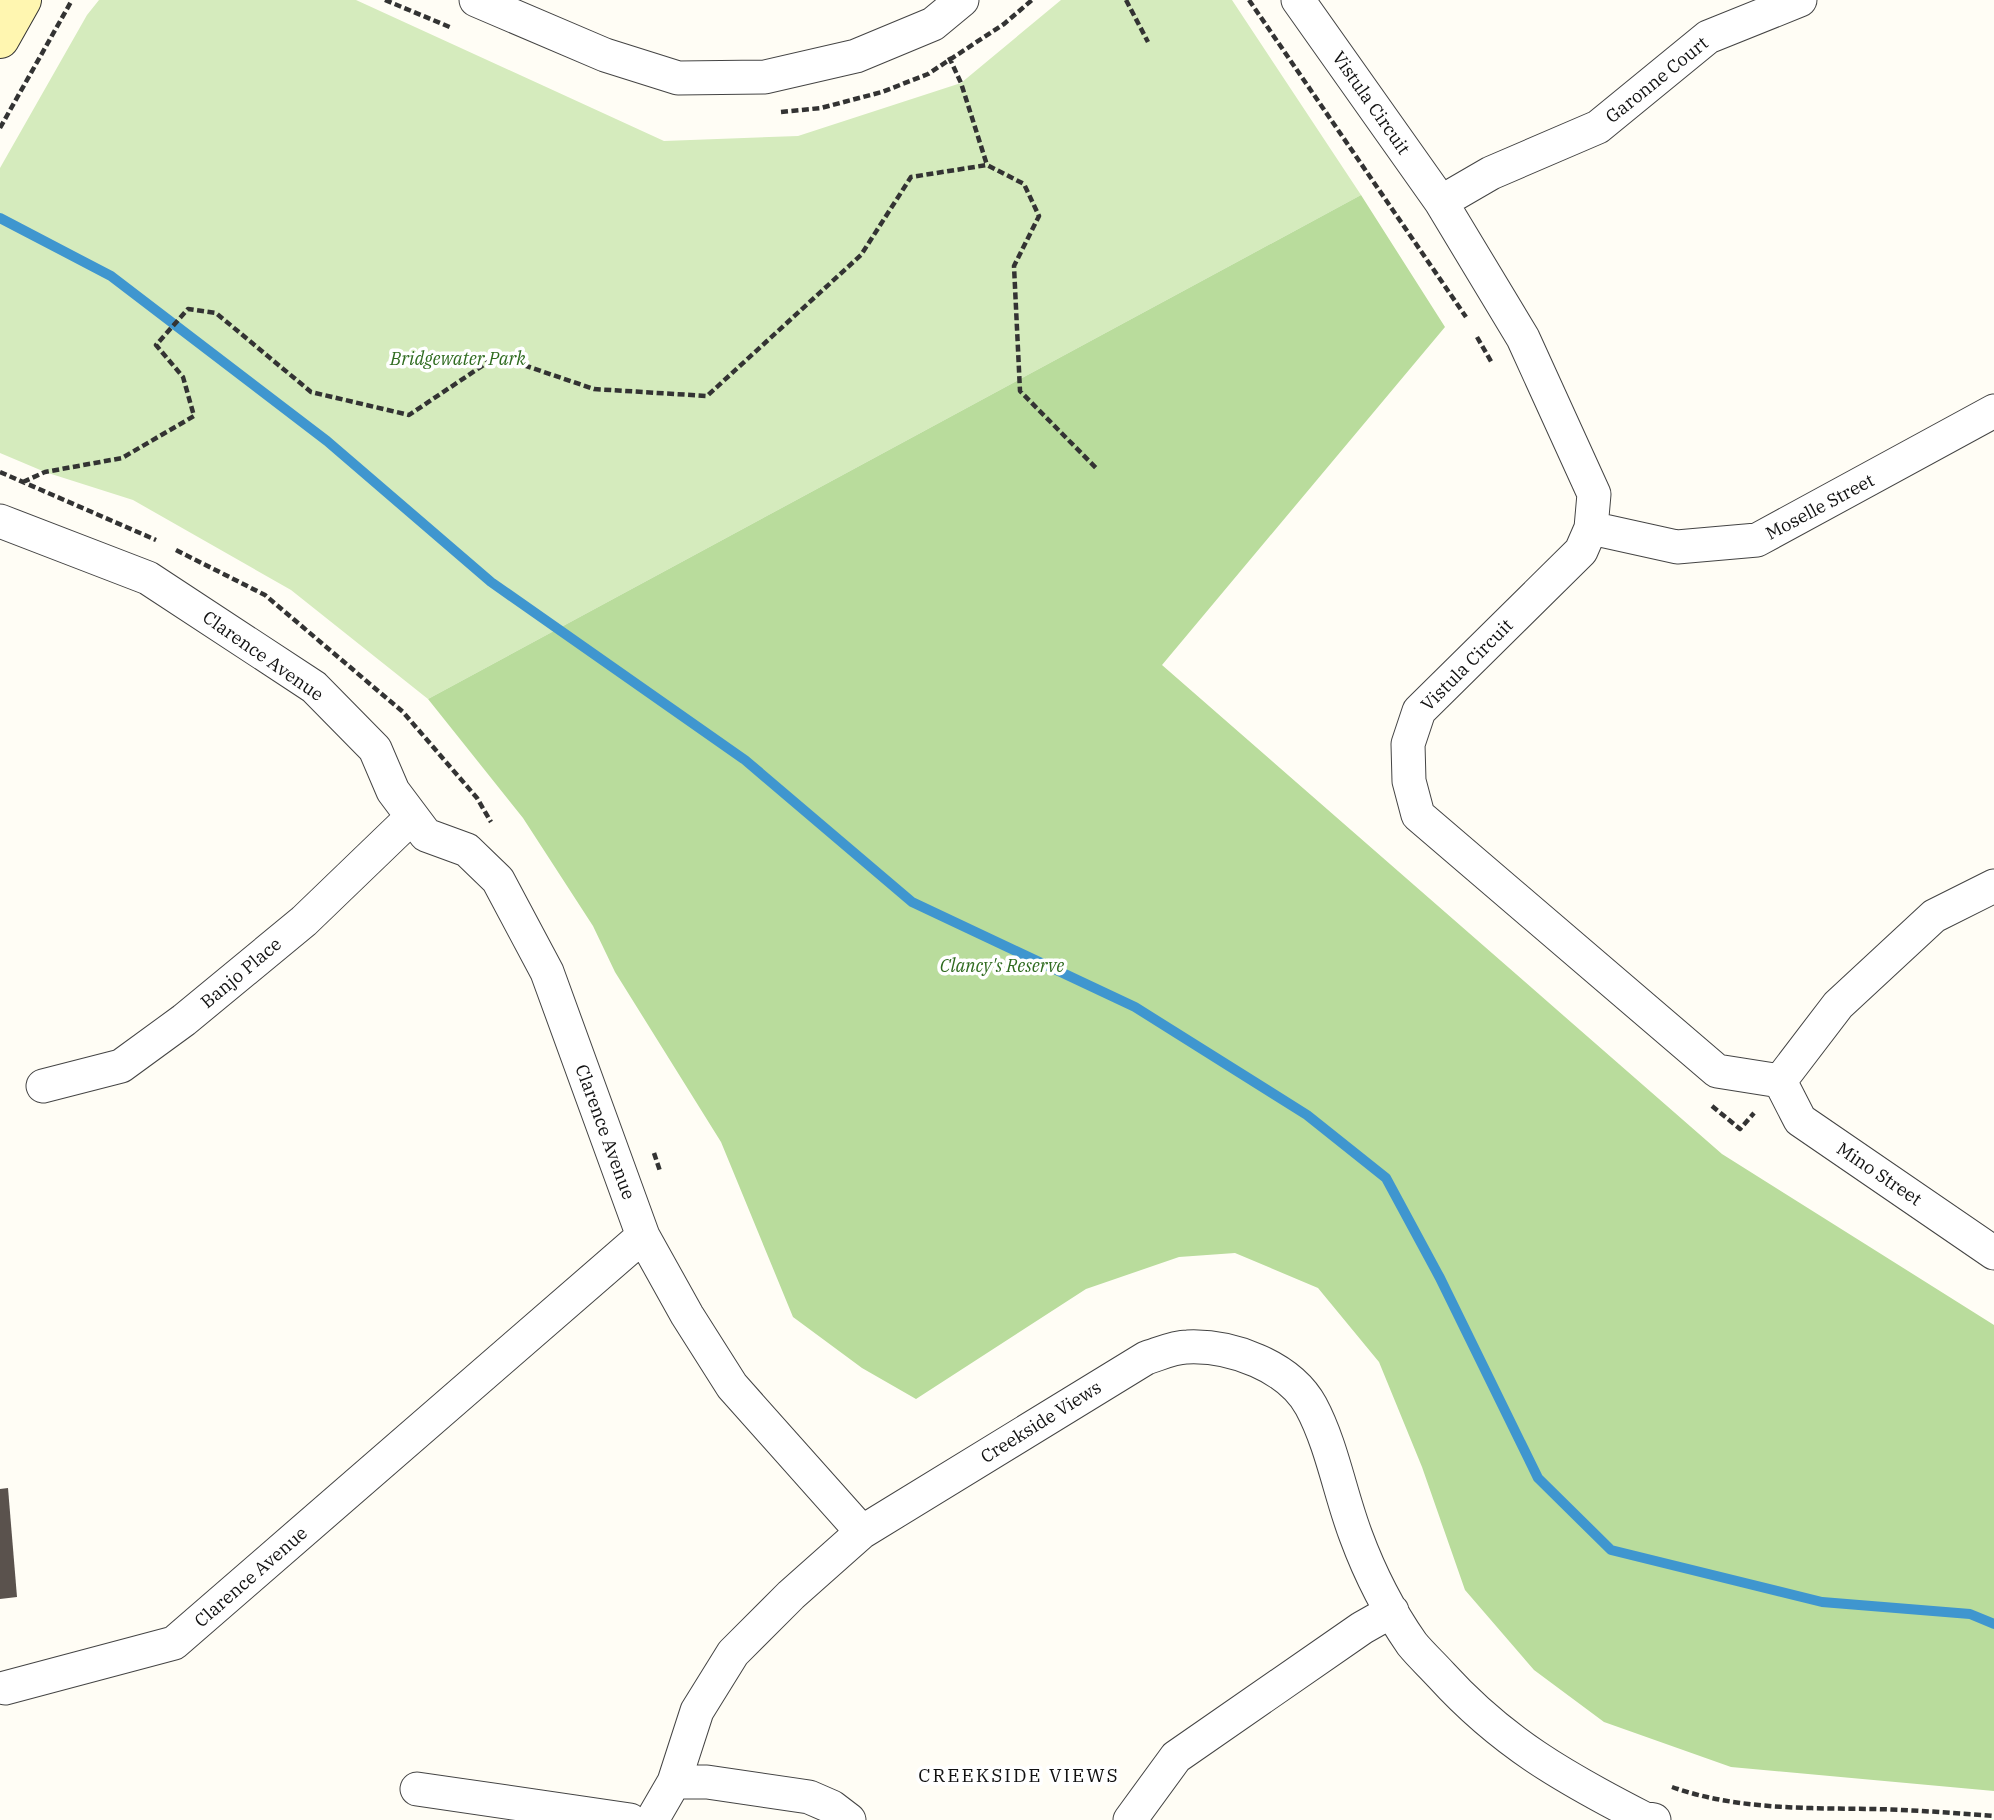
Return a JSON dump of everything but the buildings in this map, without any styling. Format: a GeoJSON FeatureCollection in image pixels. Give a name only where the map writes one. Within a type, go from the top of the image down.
{"type":"FeatureCollection","features":[{"type":"Feature","properties":{"kind":"street"},"geometry":{"type":"LineString","coordinates":[[0,39],[22,0]]}},
{"type":"Feature","properties":{"kind":"street"},"geometry":{"type":"LineString","coordinates":[[477,0],[605,55],[678,78],[765,77],[856,56],[933,24],[962,0]]}},
{"type":"Feature","properties":{"kind":"street","name":"Vistula Circuit"},"geometry":{"type":"LineString","coordinates":[[1298,0],[1441,202],[1524,338],[1594,494],[1591,528],[1581,551],[1419,711],[1408,744],[1409,781],[1418,815],[1717,1071],[1771,1079]]}},
{"type":"Feature","properties":{"kind":"street","name":"Garonne Court"},"geometry":{"type":"LineString","coordinates":[[1441,202],[1491,173],[1598,127],[1708,37],[1800,0]]}},
{"type":"Feature","properties":{"kind":"street","name":"Moselle Street"},"geometry":{"type":"LineString","coordinates":[[1591,528],[1677,547],[1757,540],[1994,411]]}},
{"type":"Feature","properties":{"kind":"street","name":"Clarence Avenue"},"geometry":{"type":"LineString","coordinates":[[0,521],[148,578],[314,687],[375,749],[393,791],[426,835],[467,850],[498,880],[547,972],[643,1236],[174,1643],[5,1688]]}},
{"type":"Feature","properties":{"kind":"street","name":"Banjo Place"},"geometry":{"type":"LineString","coordinates":[[43,1086],[121,1066],[142,1051],[184,1020],[304,921],[412,817]]}},
{"type":"Feature","properties":{"kind":"street"},"geometry":{"type":"LineString","coordinates":[[1771,1079],[1838,1005],[1934,916],[1994,886]]}},
{"type":"Feature","properties":{"kind":"street","name":"Mino Street"},"geometry":{"type":"LineString","coordinates":[[1771,1079],[1800,1120],[1994,1252]]}},
{"type":"Feature","properties":{"kind":"street"},"geometry":{"type":"LineString","coordinates":[[643,1236],[687,1315],[732,1386],[862,1532]]}},
{"type":"Feature","properties":{"kind":"street","name":"Creekside Views"},"geometry":{"type":"LineString","coordinates":[[652,1820],[674,1782],[697,1711],[733,1653],[791,1595],[862,1532],[1146,1358],[1185,1347],[1227,1349],[1283,1375],[1310,1404],[1324,1436],[1356,1537],[1375,1583],[1413,1644],[1469,1706],[1522,1749],[1582,1787],[1643,1818],[1654,1820]]}},
{"type":"Feature","properties":{"kind":"street"},"geometry":{"type":"LineString","coordinates":[[1129,1820],[1176,1757],[1362,1628],[1392,1611]]}},
{"type":"Feature","properties":{"kind":"street"},"geometry":{"type":"LineString","coordinates":[[674,1782],[707,1782],[809,1797],[832,1807],[849,1820]]}},
{"type":"Feature","properties":{"kind":"street"},"geometry":{"type":"LineString","coordinates":[[417,1789],[630,1820]]}},
{"type":"Feature","properties":{"kind":"path"},"geometry":{"type":"LineString","coordinates":[[0,128],[72,0]]}},
{"type":"Feature","properties":{"kind":"path"},"geometry":{"type":"LineString","coordinates":[[1126,0],[1149,42]]}},
{"type":"Feature","properties":{"kind":"path"},"geometry":{"type":"LineString","coordinates":[[1249,0],[1466,318]]}},
{"type":"Feature","properties":{"kind":"path"},"geometry":{"type":"LineString","coordinates":[[933,24],[961,82],[987,165]]}},
{"type":"Feature","properties":{"kind":"path"},"geometry":{"type":"LineString","coordinates":[[23,482],[45,472],[122,458],[194,416],[183,377],[156,345],[188,309],[216,313],[311,392],[409,415],[497,356],[594,389],[708,396],[861,256],[911,177],[987,165],[1024,184],[1040,216],[1014,266],[1020,391],[1097,469]]}},
{"type":"Feature","properties":{"kind":"path"},"geometry":{"type":"LineString","coordinates":[[1473,330],[1494,366]]}},
{"type":"Feature","properties":{"kind":"path"},"geometry":{"type":"LineString","coordinates":[[0,472],[156,541]]}},
{"type":"Feature","properties":{"kind":"path"},"geometry":{"type":"LineString","coordinates":[[169,547],[265,596],[403,712],[477,798],[497,832]]}},
{"type":"Feature","properties":{"kind":"path"},"geometry":{"type":"LineString","coordinates":[[1704,1100],[1740,1129],[1756,1110],[1771,1079]]}},
{"type":"Feature","properties":{"kind":"path"},"geometry":{"type":"LineString","coordinates":[[653,1152],[662,1177]]}},
{"type":"Feature","properties":{"kind":"path"},"geometry":{"type":"LineString","coordinates":[[1663,1784],[1689,1793],[1762,1807],[1915,1810],[1994,1816]]}},
{"type":"Feature","properties":{"kind":"green space","name":"Bridgewater Park"},"geometry":{"type":"Polygon","coordinates":[[[99,0],[356,0],[664,141],[798,136],[961,83],[1061,0],[1232,0],[1361,195],[428,699],[291,590],[133,500],[45,472],[0,453],[0,168],[87,15],[99,0]]]}},
{"type":"Feature","properties":{"kind":"green space","name":"Clancy's Reserve"},"geometry":{"type":"Polygon","coordinates":[[[1361,195],[1445,327],[1162,665],[1722,1154],[1994,1325],[1994,1791],[1731,1767],[1604,1722],[1534,1670],[1465,1590],[1422,1467],[1379,1362],[1318,1288],[1235,1253],[1179,1257],[1086,1289],[916,1399],[862,1368],[793,1317],[721,1142],[615,972],[593,926],[523,818],[428,699],[1361,195]]]}},
{"type":"Feature","properties":{"kind":"waterway"},"geometry":{"type":"LineString","coordinates":[[0,218],[111,276],[327,441],[491,582],[745,760],[912,902],[1135,1007],[1307,1115],[1386,1178],[1440,1278],[1538,1478],[1611,1550],[1822,1602],[1970,1614],[1994,1624]]}},
{"type":"Feature","properties":{"kind":"district","name":"CREEKSIDE VIEWS"},"geometry":{"type":"Point","coordinates":[1019,1775]}}]}
